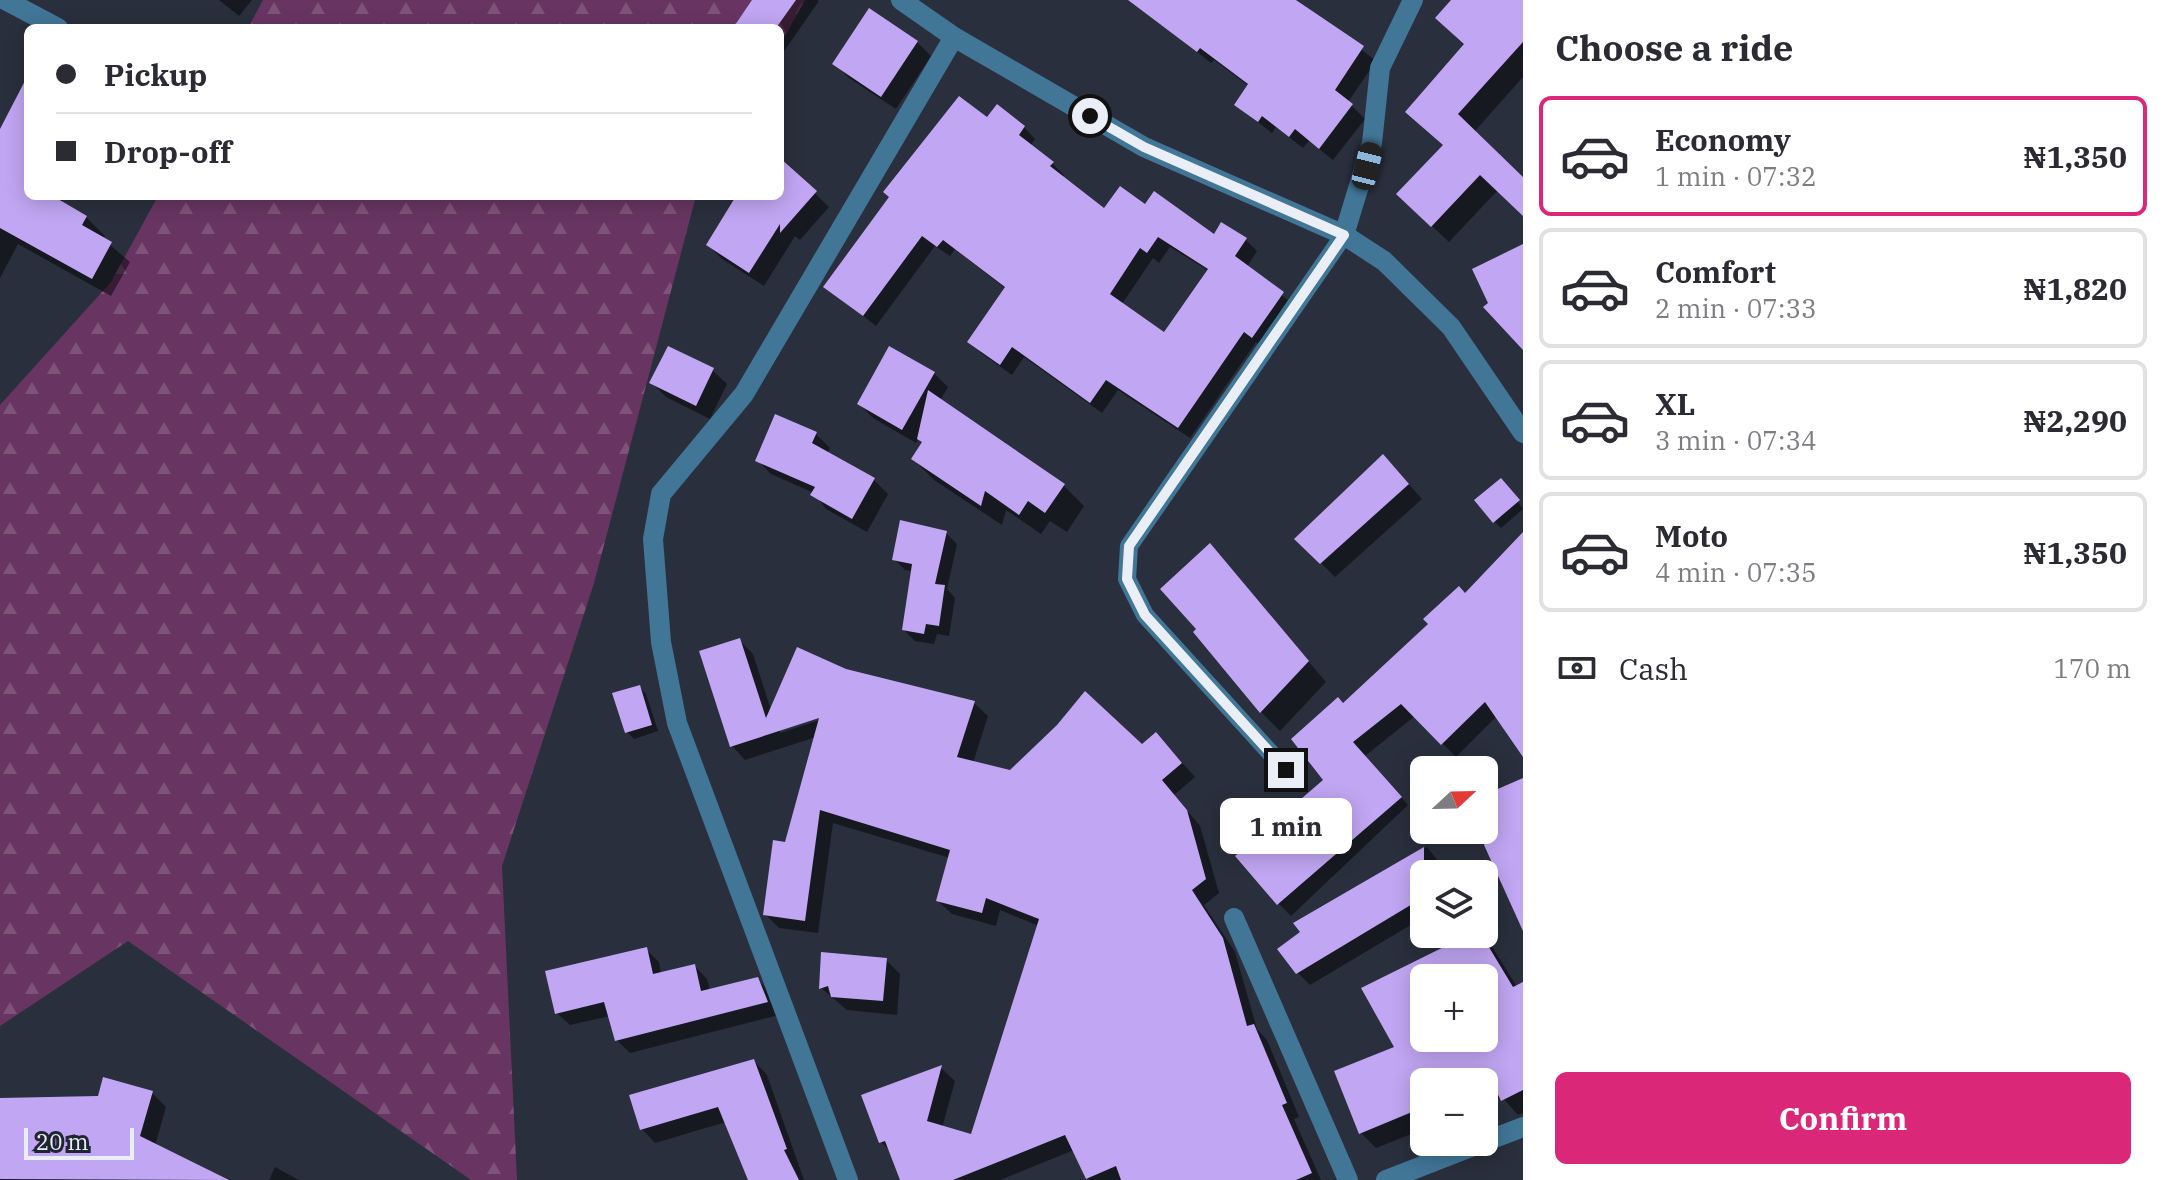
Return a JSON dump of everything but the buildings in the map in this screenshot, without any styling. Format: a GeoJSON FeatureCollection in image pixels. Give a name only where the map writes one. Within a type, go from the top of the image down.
{"type":"FeatureCollection","features":[{"type":"Feature","properties":{"kind":"street"},"geometry":{"type":"LineString","coordinates":[[5,0],[50,24]]}},
{"type":"Feature","properties":{"kind":"street"},"geometry":{"type":"LineString","coordinates":[[901,0],[954,37],[1144,147],[1344,235],[1384,261],[1451,327],[1516,407],[1523,433]]}},
{"type":"Feature","properties":{"kind":"street"},"geometry":{"type":"LineString","coordinates":[[1344,235],[1372,143],[1380,68],[1413,0]]}},
{"type":"Feature","properties":{"kind":"street"},"geometry":{"type":"LineString","coordinates":[[848,1180],[677,723],[661,642],[653,539],[661,494],[744,394],[954,37]]}},
{"type":"Feature","properties":{"kind":"street"},"geometry":{"type":"LineString","coordinates":[[1234,918],[1348,1180]]}},
{"type":"Feature","properties":{"kind":"street"},"geometry":{"type":"LineString","coordinates":[[1498,1137],[1523,1127]]}},
{"type":"Feature","properties":{"kind":"street"},"geometry":{"type":"LineString","coordinates":[[1386,1180],[1448,1156]]}},
{"type":"Feature","properties":{"kind":"lane"},"geometry":{"type":"LineString","coordinates":[[1286,770],[1145,615],[1127,579],[1129,546],[1344,235]]}},
{"type":"Feature","properties":{"kind":"green space"},"geometry":{"type":"Polygon","coordinates":[[[263,0],[805,0],[784,38],[784,24],[250,24],[263,0]]]}},
{"type":"Feature","properties":{"kind":"green space"},"geometry":{"type":"Polygon","coordinates":[[[156,200],[695,200],[594,583],[502,866],[517,1180],[471,1180],[128,941],[0,1026],[0,405],[111,282],[156,200]]]}},
{"type":"Feature","properties":{"kind":"route"},"geometry":{"type":"LineString","coordinates":[[1090,116],[1144,147],[1344,235],[1129,546],[1127,579],[1145,615],[1286,770]]}}]}
